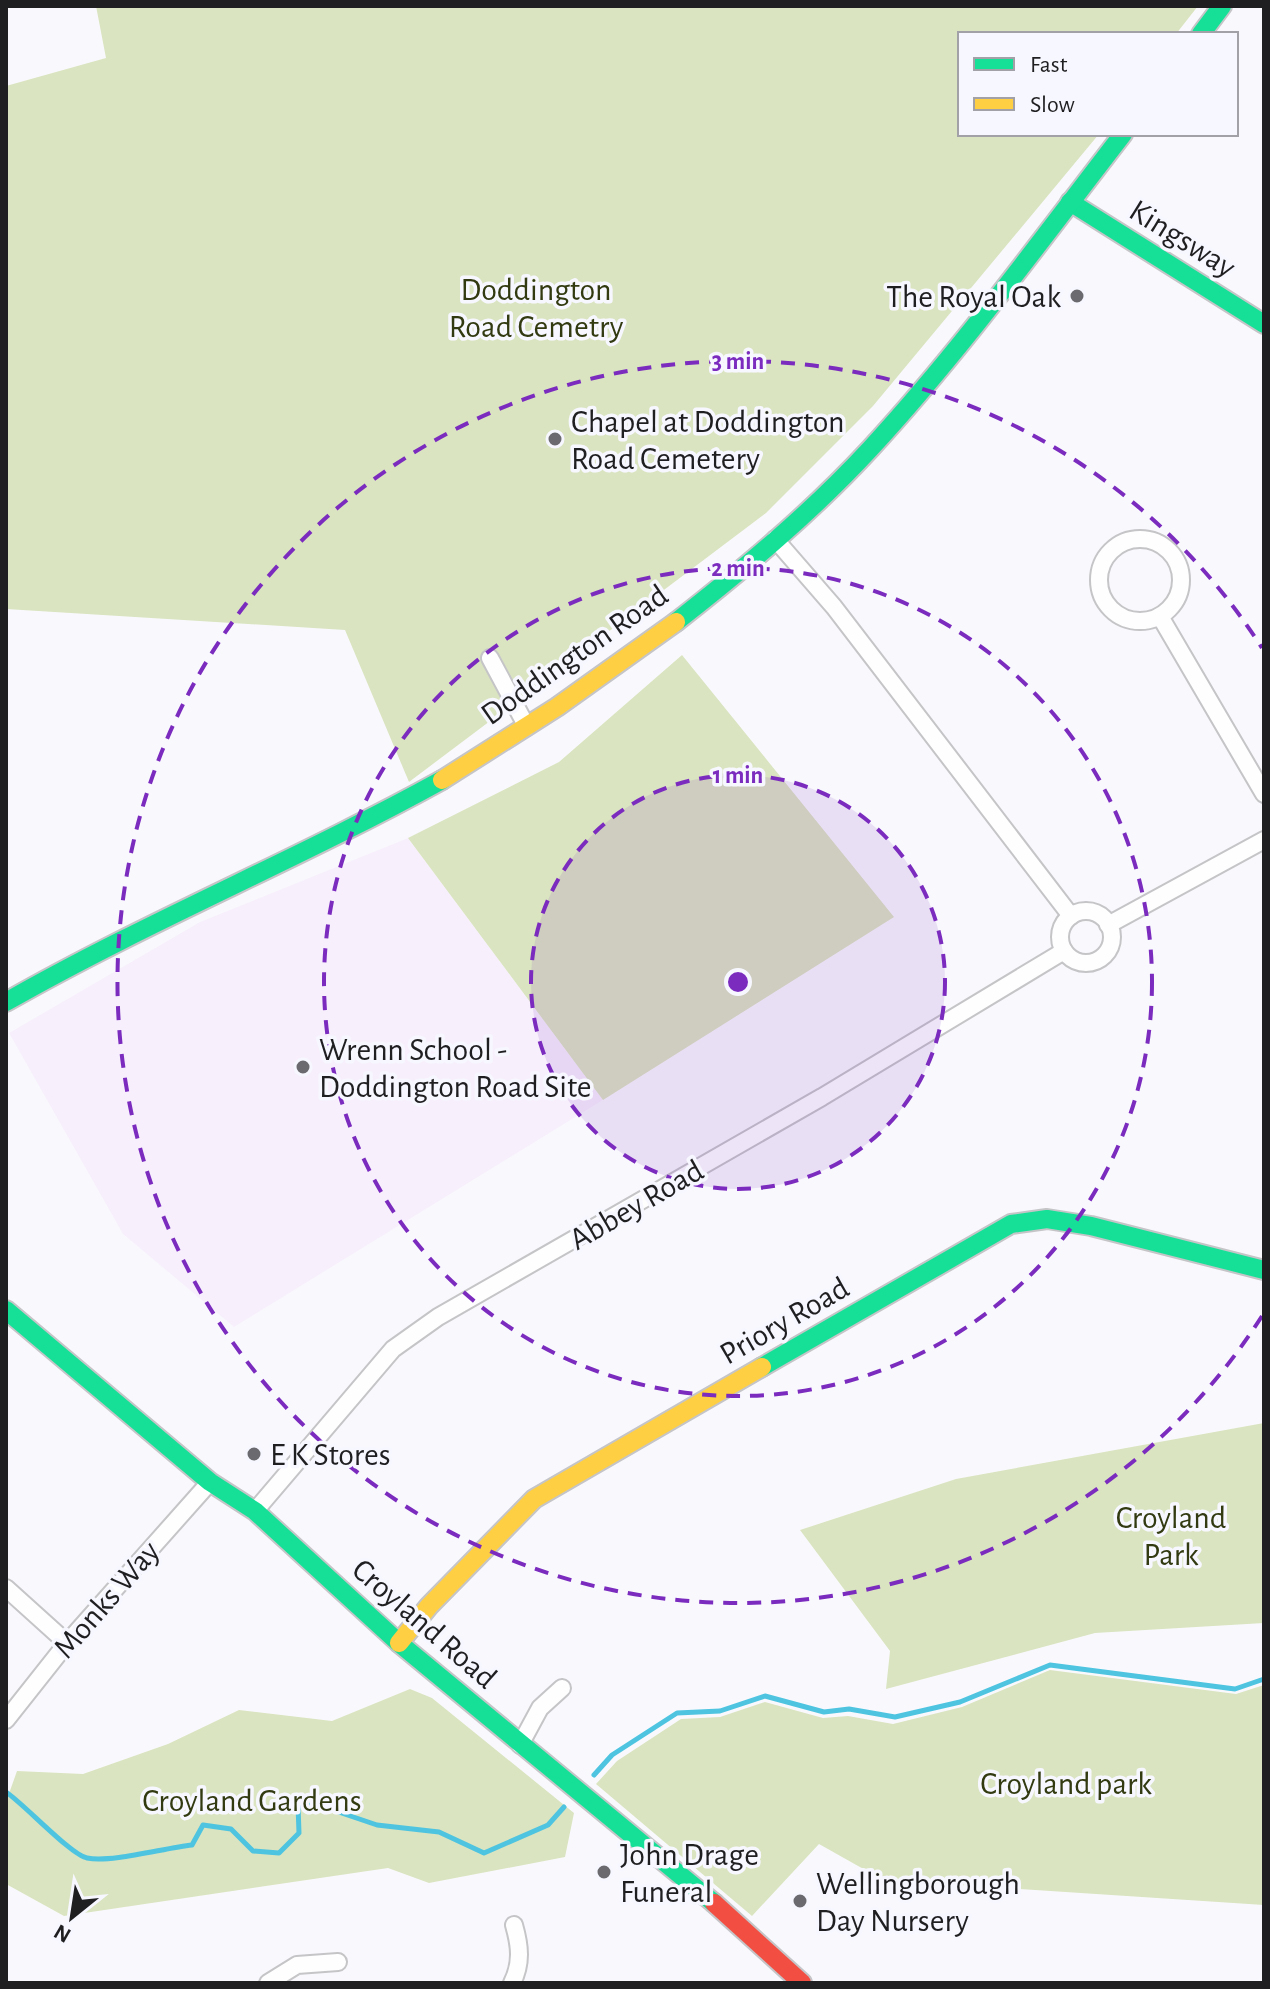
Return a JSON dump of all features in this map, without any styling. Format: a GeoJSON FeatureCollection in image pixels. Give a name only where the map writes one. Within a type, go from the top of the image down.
{"type":"FeatureCollection","features":[{"type":"Feature","properties":{"kind":"street"},"geometry":{"type":"LineString","coordinates":[[1202,32],[1222,6]]}},
{"type":"Feature","properties":{"kind":"street","name":"Doddington Road"},"geometry":{"type":"LineString","coordinates":[[6,1002],[439,781],[527,727],[637,651],[775,539],[877,440],[1121,136]]}},
{"type":"Feature","properties":{"kind":"street","name":"Kingsway"},"geometry":{"type":"LineString","coordinates":[[1070,202],[1264,324]]}},
{"type":"Feature","properties":{"kind":"street"},"geometry":{"type":"LineString","coordinates":[[1142,538],[1171,551],[1182,574],[1179,598],[1161,618],[1127,621],[1102,599],[1099,568],[1116,545],[1142,538]]}},
{"type":"Feature","properties":{"kind":"street"},"geometry":{"type":"LineString","coordinates":[[775,539],[834,607],[1071,916]]}},
{"type":"Feature","properties":{"kind":"street"},"geometry":{"type":"LineString","coordinates":[[1161,618],[1264,794]]}},
{"type":"Feature","properties":{"kind":"street"},"geometry":{"type":"LineString","coordinates":[[490,658],[527,727]]}},
{"type":"Feature","properties":{"kind":"street"},"geometry":{"type":"LineString","coordinates":[[1108,925],[1264,840]]}},
{"type":"Feature","properties":{"kind":"street"},"geometry":{"type":"LineString","coordinates":[[1083,912],[1095,913],[1108,925],[1111,941],[1099,960],[1077,962],[1064,951],[1060,932],[1071,916],[1083,912]]}},
{"type":"Feature","properties":{"kind":"street","name":"Abbey Road"},"geometry":{"type":"LineString","coordinates":[[255,1511],[393,1349],[438,1317],[822,1097],[1064,951]]}},
{"type":"Feature","properties":{"kind":"street","name":"Priory Road"},"geometry":{"type":"LineString","coordinates":[[399,1643],[429,1606],[534,1499],[1011,1224],[1047,1219],[1091,1226],[1264,1270]]}},
{"type":"Feature","properties":{"kind":"street","name":"Croyland Road"},"geometry":{"type":"LineString","coordinates":[[6,1310],[210,1482],[255,1511],[399,1643],[586,1801],[705,1895],[802,1983]]}},
{"type":"Feature","properties":{"kind":"street","name":"Monks Way"},"geometry":{"type":"LineString","coordinates":[[6,1720],[67,1643],[210,1482]]}},
{"type":"Feature","properties":{"kind":"street"},"geometry":{"type":"LineString","coordinates":[[6,1588],[67,1643]]}},
{"type":"Feature","properties":{"kind":"street"},"geometry":{"type":"LineString","coordinates":[[520,1745],[540,1708],[562,1688]]}},
{"type":"Feature","properties":{"kind":"street"},"geometry":{"type":"LineString","coordinates":[[512,1983],[518,1971],[520,1946],[514,1925]]}},
{"type":"Feature","properties":{"kind":"street"},"geometry":{"type":"LineString","coordinates":[[268,1983],[297,1965],[338,1962]]}},
{"type":"Feature","properties":{"kind":"shaded area","name":"Wrenn School - Doddington Road Site"},"geometry":{"type":"Polygon","coordinates":[[[408,838],[603,1100],[234,1327],[123,1234],[9,1033],[200,922],[408,838]]]}},
{"type":"Feature","properties":{"kind":"green space","name":"Doddington Road Cemetry"},"geometry":{"type":"Polygon","coordinates":[[[96,6],[1198,6],[1178,32],[958,32],[958,136],[1097,136],[873,406],[766,513],[409,782],[345,630],[6,609],[6,86],[106,58],[96,6]]]}},
{"type":"Feature","properties":{"kind":"green space"},"geometry":{"type":"Polygon","coordinates":[[[682,655],[894,917],[603,1100],[408,838],[559,762],[682,655]]]}},
{"type":"Feature","properties":{"kind":"green space","name":"Croyland Park"},"geometry":{"type":"Polygon","coordinates":[[[1264,1423],[1264,1623],[1095,1633],[886,1689],[890,1651],[800,1530],[956,1479],[1264,1423]]]}},
{"type":"Feature","properties":{"kind":"green space","name":"Croyland park"},"geometry":{"type":"Polygon","coordinates":[[[1050,1670],[1236,1694],[1264,1685],[1264,1905],[883,1880],[819,1844],[752,1916],[596,1784],[617,1761],[681,1719],[720,1717],[765,1702],[823,1718],[848,1716],[893,1724],[962,1707],[1050,1670]]]}},
{"type":"Feature","properties":{"kind":"green space","name":"Croyland Gardens"},"geometry":{"type":"Polygon","coordinates":[[[410,1689],[432,1698],[574,1813],[565,1857],[429,1883],[388,1868],[64,1916],[6,1884],[6,1802],[17,1771],[83,1774],[168,1744],[239,1710],[332,1721],[410,1689]]]}},
{"type":"Feature","properties":{"kind":"waterway"},"geometry":{"type":"LineString","coordinates":[[594,1775],[612,1755],[677,1713],[720,1711],[765,1696],[824,1712],[849,1709],[895,1717],[960,1702],[1050,1665],[1235,1689],[1264,1679]]}},
{"type":"Feature","properties":{"kind":"waterway"},"geometry":{"type":"LineString","coordinates":[[6,1792],[70,1848],[87,1858],[97,1859],[192,1845],[203,1825],[231,1829],[253,1851],[279,1853],[299,1833],[298,1805],[321,1806],[377,1825],[439,1832],[484,1853],[548,1825],[564,1807]]}},
{"type":"Feature","properties":{"kind":"traffic: fast"},"geometry":{"type":"LineString","coordinates":[[1202,32],[1222,6]]}},
{"type":"Feature","properties":{"kind":"traffic: fast"},"geometry":{"type":"LineString","coordinates":[[676,622],[777,539],[871,448],[969,333],[1121,136]]}},
{"type":"Feature","properties":{"kind":"traffic: fast"},"geometry":{"type":"LineString","coordinates":[[1070,202],[1264,324]]}},
{"type":"Feature","properties":{"kind":"traffic: fast"},"geometry":{"type":"LineString","coordinates":[[6,1002],[114,944],[334,837],[442,780]]}},
{"type":"Feature","properties":{"kind":"traffic: fast"},"geometry":{"type":"LineString","coordinates":[[762,1367],[1011,1224],[1047,1219],[1091,1226],[1264,1270]]}},
{"type":"Feature","properties":{"kind":"traffic: fast"},"geometry":{"type":"LineString","coordinates":[[6,1310],[210,1482],[255,1511],[399,1643],[714,1903]]}},
{"type":"Feature","properties":{"kind":"traffic: slow"},"geometry":{"type":"LineString","coordinates":[[442,780],[557,707],[676,622]]}},
{"type":"Feature","properties":{"kind":"traffic: slow"},"geometry":{"type":"LineString","coordinates":[[399,1643],[429,1606],[534,1499],[762,1367]]}},
{"type":"Feature","properties":{"kind":"traffic: jam"},"geometry":{"type":"LineString","coordinates":[[714,1903],[802,1983]]}},
{"type":"Feature","properties":{"kind":"place","name":"The Royal Oak"},"geometry":{"type":"Point","coordinates":[1077,296]}},
{"type":"Feature","properties":{"kind":"place","name":"Chapel at Doddington Road Cemetery"},"geometry":{"type":"Point","coordinates":[555,439]}},
{"type":"Feature","properties":{"kind":"place","name":"Wrenn School - Doddington Road Site"},"geometry":{"type":"Point","coordinates":[303,1067]}},
{"type":"Feature","properties":{"kind":"place","name":"E K Stores"},"geometry":{"type":"Point","coordinates":[254,1454]}},
{"type":"Feature","properties":{"kind":"place","name":"John Drage Funeral"},"geometry":{"type":"Point","coordinates":[604,1872]}},
{"type":"Feature","properties":{"kind":"place","name":"Wellingborough Day Nursery"},"geometry":{"type":"Point","coordinates":[800,1901]}}]}
